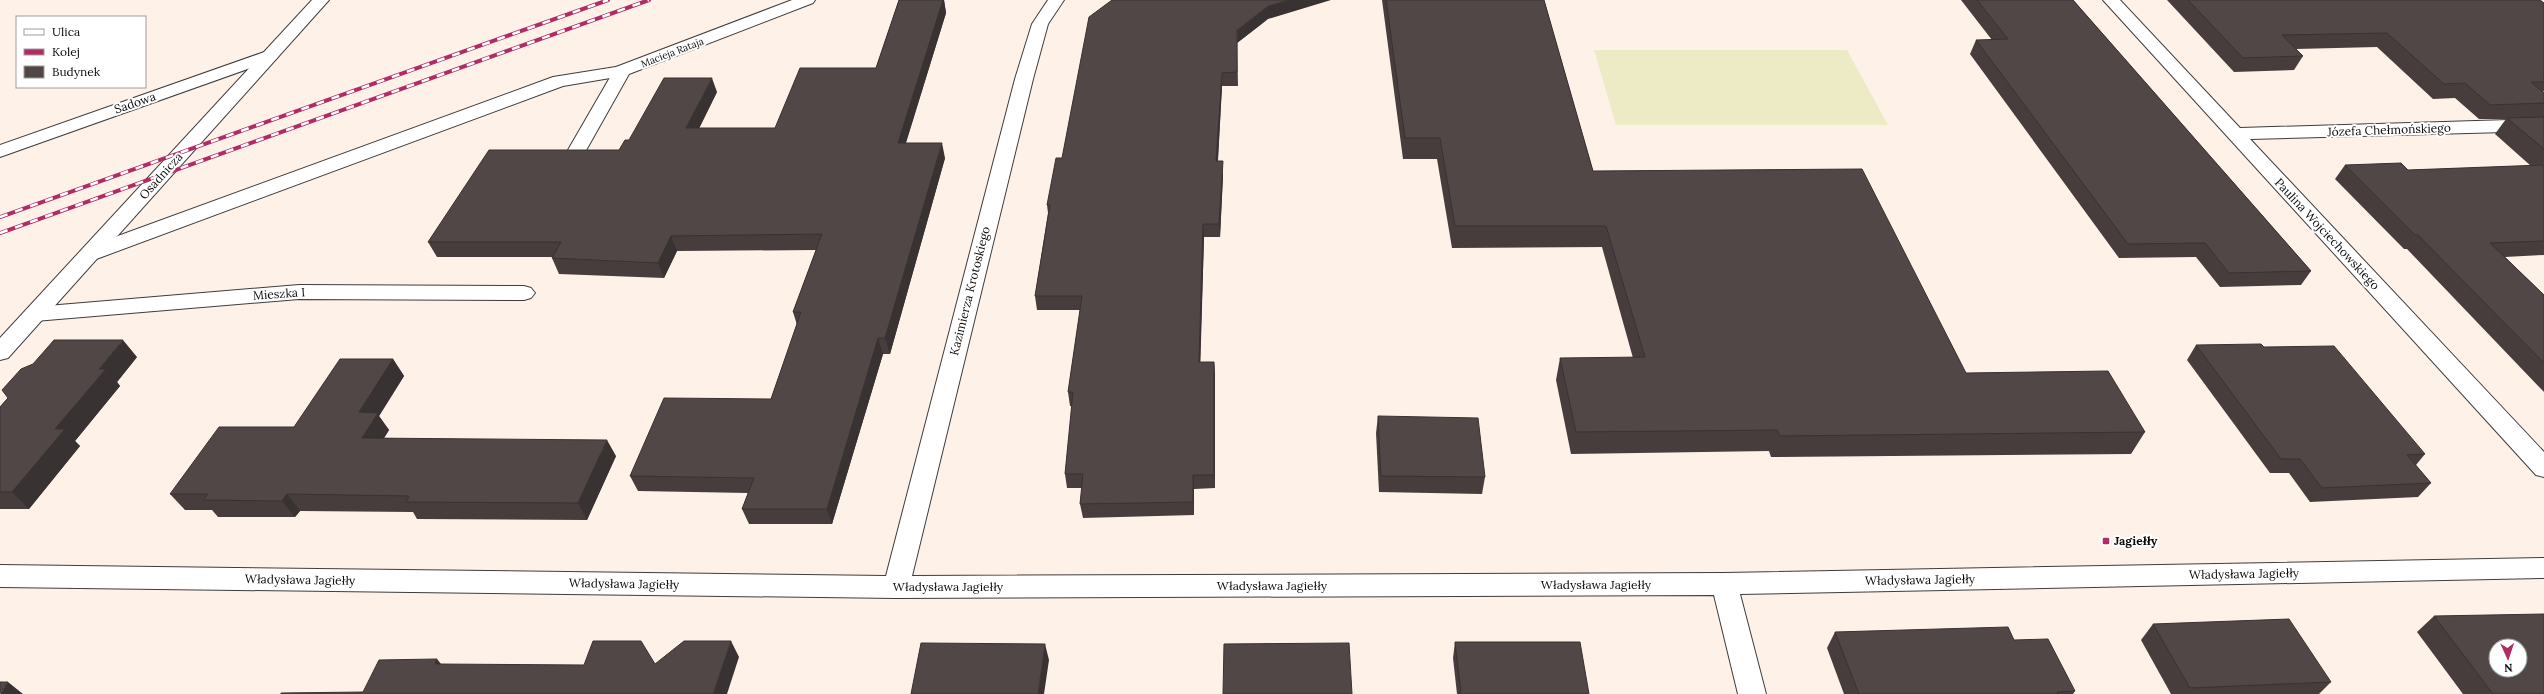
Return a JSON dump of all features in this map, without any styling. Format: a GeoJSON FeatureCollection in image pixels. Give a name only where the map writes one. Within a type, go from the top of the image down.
{"type":"FeatureCollection","features":[{"type":"Feature","properties":{"kind":"street","name":"Osadnicza"},"geometry":{"type":"LineString","coordinates":[[0,352],[92,253],[321,0]]}},
{"type":"Feature","properties":{"kind":"street","name":"Macieja Rataja"},"geometry":{"type":"LineString","coordinates":[[92,253],[559,81],[622,71],[807,0]]}},
{"type":"Feature","properties":{"kind":"street","name":"Kazimierza Krotoskiego"},"geometry":{"type":"LineString","coordinates":[[896,587],[1024,79],[1040,24],[1056,0]]}},
{"type":"Feature","properties":{"kind":"street","name":"Paulina Wojciechowskiego"},"geometry":{"type":"LineString","coordinates":[[2110,0],[2544,468]]}},
{"type":"Feature","properties":{"kind":"street","name":"Sadowa"},"geometry":{"type":"LineString","coordinates":[[0,151],[270,55]]}},
{"type":"Feature","properties":{"kind":"street"},"geometry":{"type":"LineString","coordinates":[[577,150],[622,71]]}},
{"type":"Feature","properties":{"kind":"street","name":"Józefa Chełmońskiego"},"geometry":{"type":"LineString","coordinates":[[2234,134],[2544,125]]}},
{"type":"Feature","properties":{"kind":"street","name":"Mieszka I"},"geometry":{"type":"LineString","coordinates":[[35,314],[299,292],[524,293]]}},
{"type":"Feature","properties":{"kind":"street","name":"Władysława Jagiełły"},"geometry":{"type":"LineString","coordinates":[[0,576],[896,587],[1724,584],[2544,568]]}},
{"type":"Feature","properties":{"kind":"street"},"geometry":{"type":"LineString","coordinates":[[1724,584],[1752,694]]}},
{"type":"Feature","properties":{"kind":"shaded area"},"geometry":{"type":"Polygon","coordinates":[[[1594,50],[1847,50],[1888,125],[1616,125],[1594,50]]]}},
{"type":"Feature","properties":{"kind":"building"},"geometry":{"type":"Polygon","coordinates":[[[899,0],[943,0],[898,143],[942,143],[885,338],[878,338],[827,509],[742,509],[754,478],[630,476],[664,398],[771,399],[801,312],[793,312],[822,234],[671,236],[658,263],[552,258],[561,242],[428,242],[489,150],[619,150],[625,140],[629,140],[664,78],[712,78],[686,128],[775,128],[800,68],[876,68],[899,0]]]}},
{"type":"Feature","properties":{"kind":"building"},"geometry":{"type":"Polygon","coordinates":[[[1112,0],[1289,0],[1268,6],[1237,30],[1237,72],[1222,73],[1216,161],[1223,161],[1219,224],[1203,224],[1199,362],[1214,362],[1214,475],[1193,475],[1193,502],[1080,504],[1083,474],[1065,474],[1073,392],[1068,392],[1082,296],[1035,296],[1050,205],[1047,205],[1056,158],[1062,158],[1089,17],[1112,0]]]}},
{"type":"Feature","properties":{"kind":"building"},"geometry":{"type":"Polygon","coordinates":[[[1386,0],[1544,0],[1593,171],[1862,169],[1966,373],[2108,371],[2145,432],[1780,436],[1777,430],[1576,432],[1560,358],[1645,357],[1606,226],[1455,226],[1440,138],[1405,138],[1386,0]]]}},
{"type":"Feature","properties":{"kind":"building"},"geometry":{"type":"Polygon","coordinates":[[[1977,0],[2073,0],[2311,271],[2229,273],[2205,243],[2128,244],[1976,40],[2008,39],[1977,0]]]}},
{"type":"Feature","properties":{"kind":"building"},"geometry":{"type":"Polygon","coordinates":[[[2188,0],[2540,0],[2544,3],[2544,82],[2531,82],[2544,93],[2544,103],[2490,105],[2465,83],[2444,84],[2387,33],[2282,35],[2303,56],[2243,58],[2188,0]]]}},
{"type":"Feature","properties":{"kind":"building"},"geometry":{"type":"Polygon","coordinates":[[[2544,117],[2544,149],[2507,118],[2544,117]]]}},
{"type":"Feature","properties":{"kind":"building"},"geometry":{"type":"Polygon","coordinates":[[[2401,163],[2408,170],[2542,165],[2544,167],[2544,241],[2490,243],[2544,295],[2544,363],[2418,235],[2415,235],[2345,165],[2401,163]]]}},
{"type":"Feature","properties":{"kind":"building"},"geometry":{"type":"Polygon","coordinates":[[[54,340],[123,340],[99,369],[106,369],[55,429],[65,429],[12,492],[0,492],[0,407],[8,398],[2,390],[21,369],[33,364],[54,340]]]}},
{"type":"Feature","properties":{"kind":"building"},"geometry":{"type":"Polygon","coordinates":[[[2261,344],[2264,347],[2334,346],[2425,454],[2407,455],[2431,483],[2322,488],[2300,459],[2281,459],[2196,345],[2261,344]]]}},
{"type":"Feature","properties":{"kind":"building"},"geometry":{"type":"Polygon","coordinates":[[[340,359],[393,359],[359,412],[378,413],[362,438],[607,440],[578,503],[406,502],[409,496],[287,494],[282,501],[203,500],[208,494],[170,494],[219,427],[294,427],[340,359]]]}},
{"type":"Feature","properties":{"kind":"building"},"geometry":{"type":"Polygon","coordinates":[[[1378,416],[1478,418],[1485,477],[1381,476],[1378,416]]]}},
{"type":"Feature","properties":{"kind":"building"},"geometry":{"type":"Polygon","coordinates":[[[2544,614],[2544,694],[2493,694],[2434,616],[2544,614]]]}},
{"type":"Feature","properties":{"kind":"building"},"geometry":{"type":"Polygon","coordinates":[[[2289,619],[2331,682],[2190,688],[2153,624],[2289,619]]]}},
{"type":"Feature","properties":{"kind":"building"},"geometry":{"type":"Polygon","coordinates":[[[2008,627],[2014,640],[2048,639],[2075,691],[2057,692],[2058,694],[1859,694],[1835,632],[2008,627]]]}},
{"type":"Feature","properties":{"kind":"building"},"geometry":{"type":"Polygon","coordinates":[[[593,641],[641,641],[655,664],[684,641],[731,641],[713,694],[281,694],[363,692],[379,660],[437,659],[435,664],[584,665],[593,641]]]}},
{"type":"Feature","properties":{"kind":"building"},"geometry":{"type":"Polygon","coordinates":[[[1455,642],[1580,642],[1589,694],[1461,694],[1455,642]]]}},
{"type":"Feature","properties":{"kind":"building"},"geometry":{"type":"Polygon","coordinates":[[[921,643],[1045,644],[1038,694],[911,694],[921,643]]]}},
{"type":"Feature","properties":{"kind":"building"},"geometry":{"type":"Polygon","coordinates":[[[1349,643],[1352,694],[1223,694],[1224,644],[1349,643]]]}},
{"type":"Feature","properties":{"kind":"building"},"geometry":{"type":"Polygon","coordinates":[[[0,682],[8,682],[0,693],[0,682]]]}},
{"type":"Feature","properties":{"kind":"railway"},"geometry":{"type":"LineString","coordinates":[[0,217],[608,0]]}},
{"type":"Feature","properties":{"kind":"railway"},"geometry":{"type":"LineString","coordinates":[[0,233],[649,0]]}},
{"type":"Feature","properties":{"kind":"place","name":"Jagiełły"},"geometry":{"type":"Point","coordinates":[2106,541]}}]}
